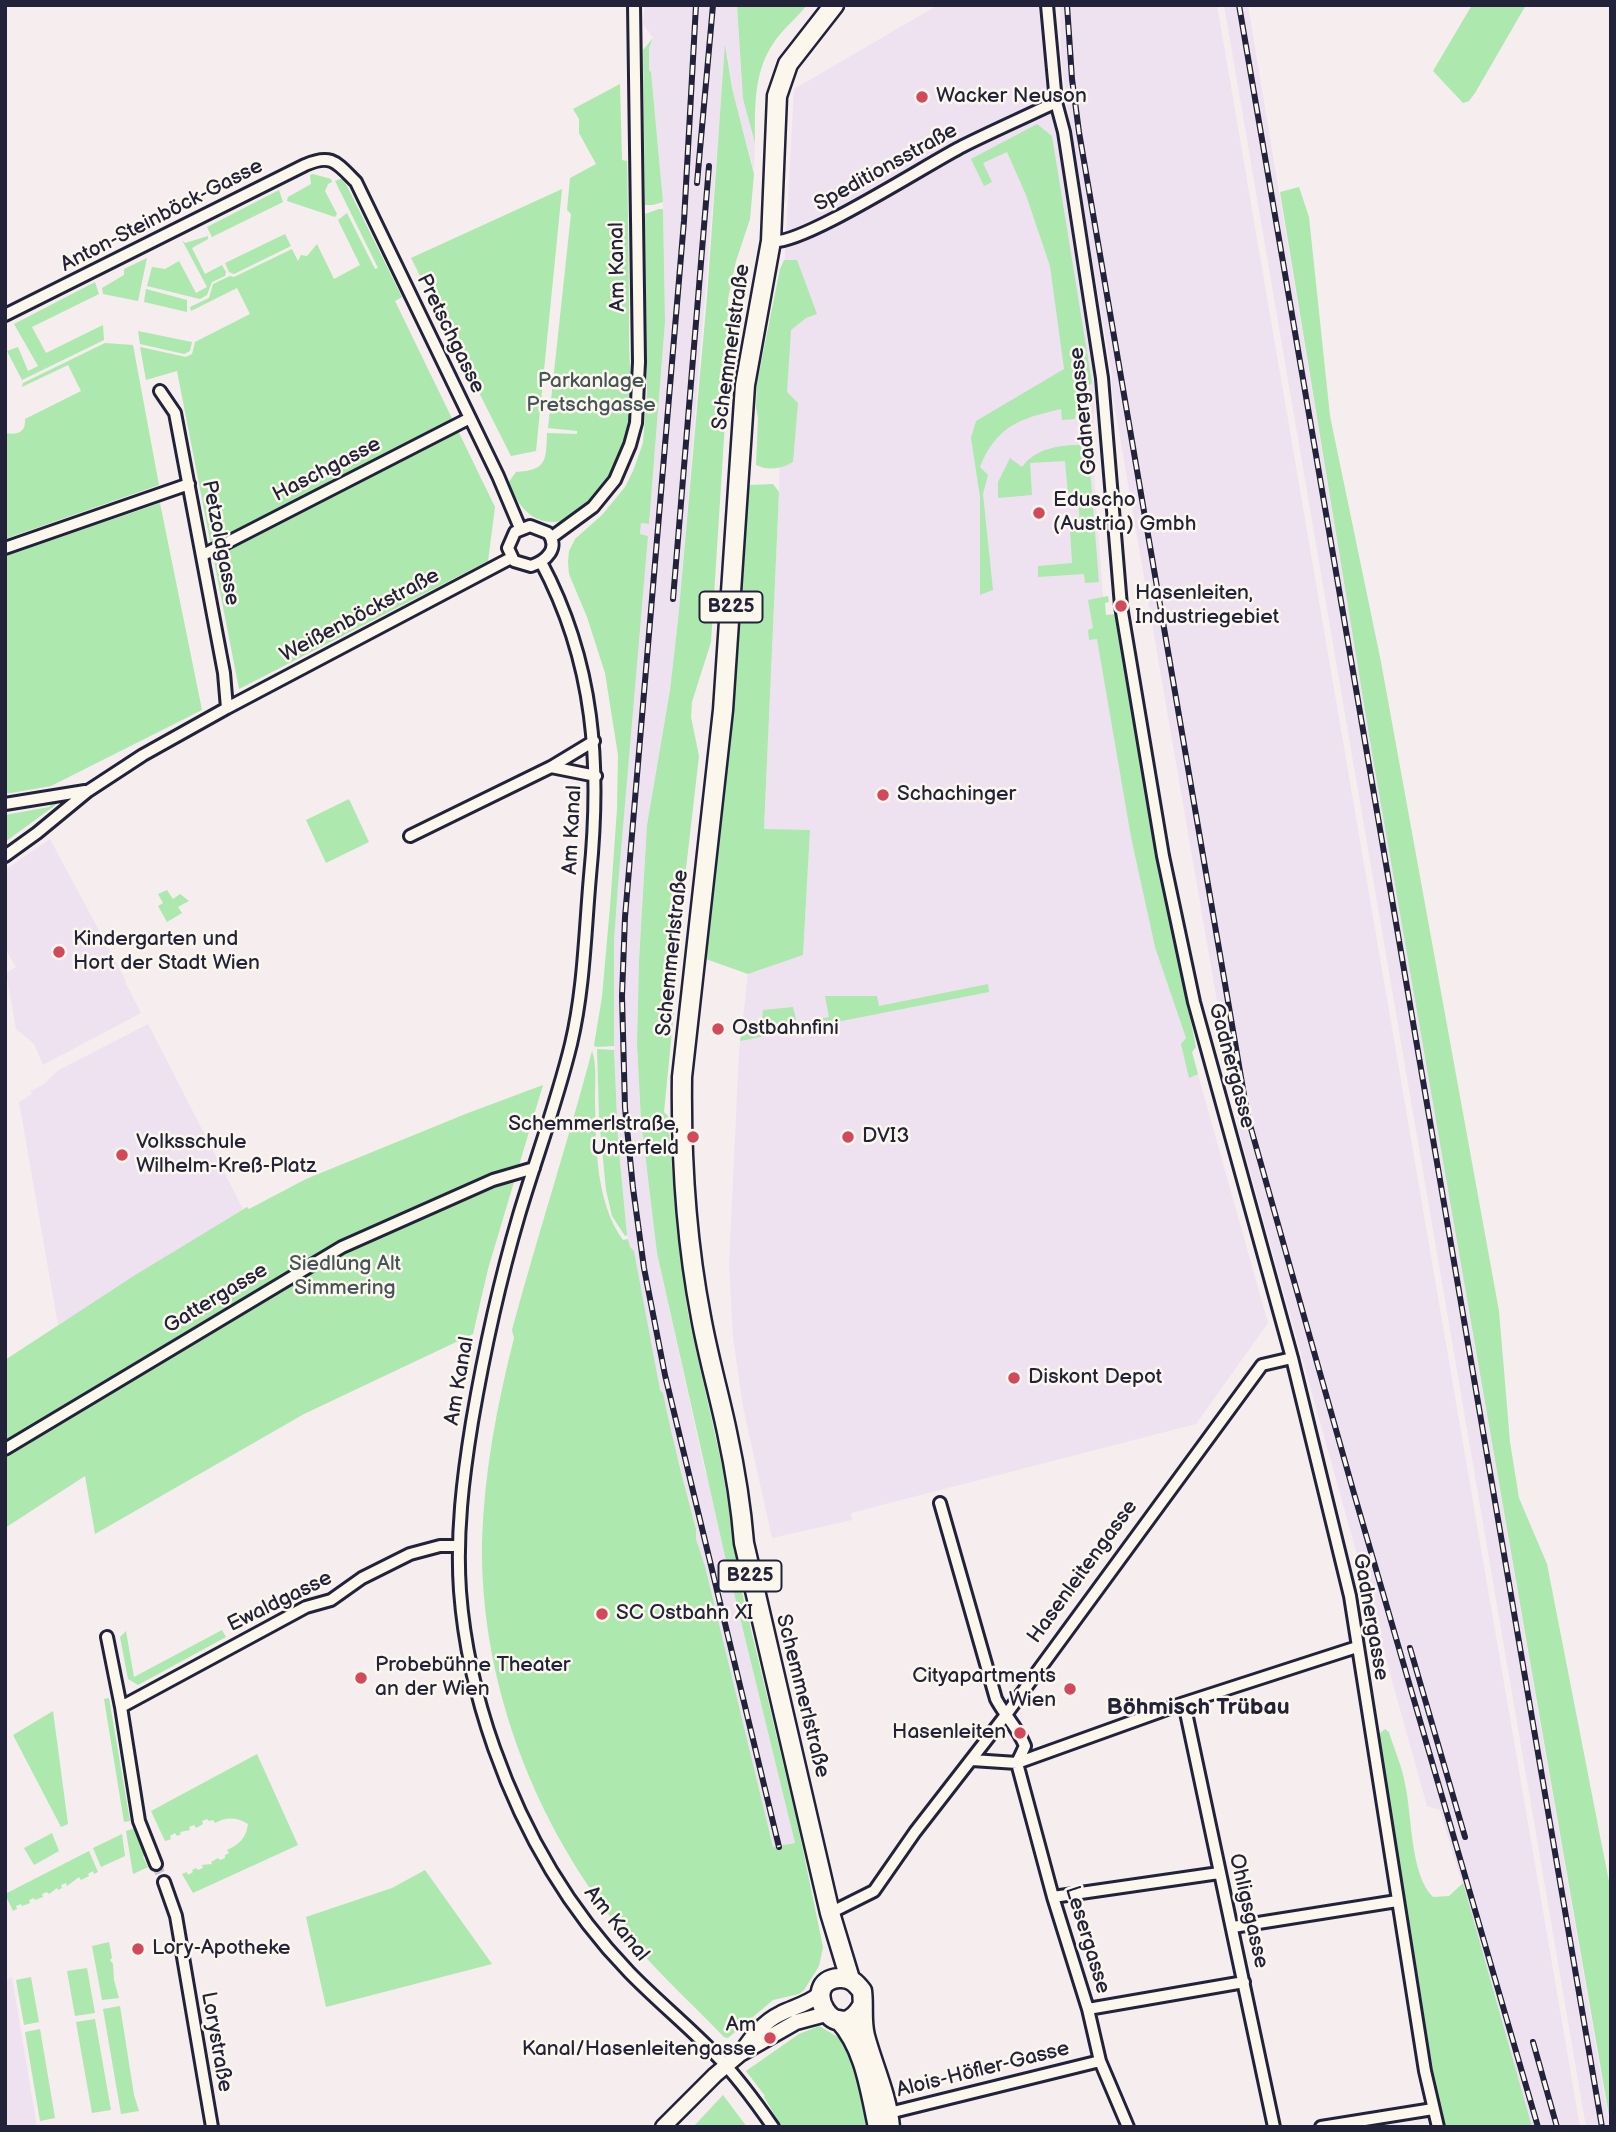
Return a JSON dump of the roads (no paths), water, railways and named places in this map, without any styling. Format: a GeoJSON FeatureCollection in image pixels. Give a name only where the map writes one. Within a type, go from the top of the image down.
{"type":"FeatureCollection","features":[{"type":"Feature","properties":{"kind":"main road","name":"Schemmerlstraße"},"geometry":{"type":"LineString","coordinates":[[834,5],[789,64],[777,96],[771,241],[745,385],[723,710],[686,1035],[682,1114],[690,1235],[701,1317],[727,1432],[755,1598],[830,1913],[841,1979]]}},
{"type":"Feature","properties":{"kind":"main road"},"geometry":{"type":"LineString","coordinates":[[841,1979],[823,1988],[820,2002],[853,2039],[883,2121]]}},
{"type":"Feature","properties":{"kind":"main road","name":"B225"},"geometry":{"type":"LineString","coordinates":[[841,1979],[862,1992],[865,2035],[883,2121]]}},
{"type":"Feature","properties":{"kind":"main road"},"geometry":{"type":"LineString","coordinates":[[832,2017],[852,2018],[862,2006]]}},
{"type":"Feature","properties":{"kind":"street","name":"Am Kanal"},"geometry":{"type":"LineString","coordinates":[[552,537],[593,507],[615,480],[636,423],[639,362],[634,5]]}},
{"type":"Feature","properties":{"kind":"street","name":"Gadnergasse"},"geometry":{"type":"LineString","coordinates":[[1047,5],[1056,102],[1102,378],[1121,606],[1163,856],[1194,1002],[1292,1358],[1350,1596],[1397,1900],[1438,2127]]}},
{"type":"Feature","properties":{"kind":"street","name":"Speditionsstraße"},"geometry":{"type":"LineString","coordinates":[[771,241],[783,242],[810,231],[961,147],[1056,102]]}},
{"type":"Feature","properties":{"kind":"street","name":"Anton-Steinböck-Gasse"},"geometry":{"type":"LineString","coordinates":[[5,315],[304,165],[325,159],[337,162]]}},
{"type":"Feature","properties":{"kind":"street","name":"Pretschgasse"},"geometry":{"type":"LineString","coordinates":[[337,162],[356,182],[520,528]]}},
{"type":"Feature","properties":{"kind":"street","name":"Petzoldgasse"},"geometry":{"type":"LineString","coordinates":[[160,391],[176,413],[224,673],[227,708]]}},
{"type":"Feature","properties":{"kind":"street","name":"Haschgasse"},"geometry":{"type":"LineString","coordinates":[[203,555],[470,418]]}},
{"type":"Feature","properties":{"kind":"street"},"geometry":{"type":"LineString","coordinates":[[5,548],[188,484]]}},
{"type":"Feature","properties":{"kind":"street"},"geometry":{"type":"LineString","coordinates":[[538,527],[552,537],[553,548],[541,562],[525,565],[511,558],[508,548],[510,540],[520,528],[538,527]]}},
{"type":"Feature","properties":{"kind":"street","name":"Weißenböckstraße"},"geometry":{"type":"LineString","coordinates":[[5,856],[88,791],[143,755],[511,558]]}},
{"type":"Feature","properties":{"kind":"street","name":"Am Kanal"},"geometry":{"type":"LineString","coordinates":[[541,562],[556,590],[589,702],[596,776],[594,835],[580,993],[567,1060],[510,1246],[487,1338],[467,1453],[459,1546],[463,1622],[475,1685],[494,1747],[531,1833],[565,1891],[629,1972],[726,2065],[773,2127]]}},
{"type":"Feature","properties":{"kind":"street"},"geometry":{"type":"LineString","coordinates":[[410,836],[551,767],[594,741]]}},
{"type":"Feature","properties":{"kind":"street"},"geometry":{"type":"LineString","coordinates":[[551,767],[596,776]]}},
{"type":"Feature","properties":{"kind":"street"},"geometry":{"type":"LineString","coordinates":[[5,804],[88,791]]}},
{"type":"Feature","properties":{"kind":"street","name":"Gattergasse"},"geometry":{"type":"LineString","coordinates":[[5,1449],[342,1247],[493,1180],[534,1168]]}},
{"type":"Feature","properties":{"kind":"street","name":"Hasenleitengasse"},"geometry":{"type":"LineString","coordinates":[[830,1913],[874,1891],[1262,1365],[1292,1358]]}},
{"type":"Feature","properties":{"kind":"street"},"geometry":{"type":"LineString","coordinates":[[940,1503],[996,1699],[1005,1716]]}},
{"type":"Feature","properties":{"kind":"street","name":"Ewaldgasse"},"geometry":{"type":"LineString","coordinates":[[121,1707],[306,1607],[331,1600],[362,1578],[410,1554],[440,1546],[459,1546]]}},
{"type":"Feature","properties":{"kind":"street"},"geometry":{"type":"LineString","coordinates":[[107,1637],[139,1821],[156,1864]]}},
{"type":"Feature","properties":{"kind":"street"},"geometry":{"type":"LineString","coordinates":[[972,1760],[1017,1763],[1184,1703],[1357,1647]]}},
{"type":"Feature","properties":{"kind":"street","name":"Ohligsgasse"},"geometry":{"type":"LineString","coordinates":[[1184,1703],[1274,2127]]}},
{"type":"Feature","properties":{"kind":"street","name":"Lesergasse"},"geometry":{"type":"LineString","coordinates":[[1005,1716],[1020,1733],[1025,1746],[1017,1763],[1053,1897],[1088,2009],[1100,2061],[1128,2127]]}},
{"type":"Feature","properties":{"kind":"street"},"geometry":{"type":"LineString","coordinates":[[1053,1897],[1219,1873]]}},
{"type":"Feature","properties":{"kind":"street","name":"Lorystraße"},"geometry":{"type":"LineString","coordinates":[[164,1882],[176,1916],[212,2127]]}},
{"type":"Feature","properties":{"kind":"street"},"geometry":{"type":"LineString","coordinates":[[1233,1927],[1397,1900]]}},
{"type":"Feature","properties":{"kind":"street"},"geometry":{"type":"LineString","coordinates":[[1088,2009],[1244,1982]]}},
{"type":"Feature","properties":{"kind":"street"},"geometry":{"type":"LineString","coordinates":[[740,2054],[750,2039],[770,2020],[806,2004],[820,1994]]}},
{"type":"Feature","properties":{"kind":"street"},"geometry":{"type":"LineString","coordinates":[[663,2127],[740,2054],[796,2022],[832,2017]]}},
{"type":"Feature","properties":{"kind":"street","name":"Alois-Höfler-Gasse"},"geometry":{"type":"LineString","coordinates":[[883,2121],[1100,2061]]}},
{"type":"Feature","properties":{"kind":"street"},"geometry":{"type":"LineString","coordinates":[[1321,2127],[1433,2109]]}},
{"type":"Feature","properties":{"kind":"tunnel"},"geometry":{"type":"LineString","coordinates":[[156,1864],[164,1882]]}},
{"type":"Feature","properties":{"kind":"railway"},"geometry":{"type":"LineString","coordinates":[[696,5],[684,221],[625,917],[622,996],[625,1108],[644,1268],[665,1375],[779,1847]]}},
{"type":"Feature","properties":{"kind":"railway"},"geometry":{"type":"LineString","coordinates":[[697,183],[713,5]]}},
{"type":"Feature","properties":{"kind":"railway"},"geometry":{"type":"LineString","coordinates":[[1067,5],[1079,132],[1248,1118],[1538,2127]]}},
{"type":"Feature","properties":{"kind":"railway"},"geometry":{"type":"LineString","coordinates":[[1239,5],[1602,2127]]}},
{"type":"Feature","properties":{"kind":"railway"},"geometry":{"type":"LineString","coordinates":[[673,599],[709,166]]}},
{"type":"Feature","properties":{"kind":"railway"},"geometry":{"type":"LineString","coordinates":[[1410,1648],[1465,1837]]}},
{"type":"Feature","properties":{"kind":"railway"},"geometry":{"type":"LineString","coordinates":[[1533,2042],[1557,2127]]}},
{"type":"Feature","properties":{"kind":"place","name":"Wacker Neuson"},"geometry":{"type":"Point","coordinates":[922,97]}},
{"type":"Feature","properties":{"kind":"place","name":"Eduscho (Austria) Gmbh"},"geometry":{"type":"Point","coordinates":[1039,513]}},
{"type":"Feature","properties":{"kind":"place","name":"Hasenleiten, Industriegebiet"},"geometry":{"type":"Point","coordinates":[1121,606]}},
{"type":"Feature","properties":{"kind":"place","name":"Schachinger"},"geometry":{"type":"Point","coordinates":[883,795]}},
{"type":"Feature","properties":{"kind":"place","name":"Kindergarten und Hort der Stadt Wien"},"geometry":{"type":"Point","coordinates":[59,952]}},
{"type":"Feature","properties":{"kind":"place","name":"Ostbahnfini"},"geometry":{"type":"Point","coordinates":[718,1029]}},
{"type":"Feature","properties":{"kind":"place","name":"Schemmerlstraße, Unterfeld"},"geometry":{"type":"Point","coordinates":[693,1137]}},
{"type":"Feature","properties":{"kind":"place","name":"DVI3"},"geometry":{"type":"Point","coordinates":[848,1137]}},
{"type":"Feature","properties":{"kind":"place","name":"Volksschule Wilhelm-Kreß-Platz"},"geometry":{"type":"Point","coordinates":[122,1155]}},
{"type":"Feature","properties":{"kind":"place","name":"Diskont Depot"},"geometry":{"type":"Point","coordinates":[1014,1378]}},
{"type":"Feature","properties":{"kind":"place","name":"SC Ostbahn XI"},"geometry":{"type":"Point","coordinates":[602,1614]}},
{"type":"Feature","properties":{"kind":"place","name":"Probebühne Theater an der Wien"},"geometry":{"type":"Point","coordinates":[361,1678]}},
{"type":"Feature","properties":{"kind":"place","name":"Cityapartments Wien"},"geometry":{"type":"Point","coordinates":[1070,1689]}},
{"type":"Feature","properties":{"kind":"place","name":"Hasenleiten"},"geometry":{"type":"Point","coordinates":[1020,1733]}},
{"type":"Feature","properties":{"kind":"place","name":"Lory-Apotheke"},"geometry":{"type":"Point","coordinates":[138,1949]}},
{"type":"Feature","properties":{"kind":"place","name":"Am Kanal/Hasenleitengasse"},"geometry":{"type":"Point","coordinates":[770,2038]}},
{"type":"Feature","properties":{"kind":"district","name":"Böhmisch Trübau"},"geometry":{"type":"Point","coordinates":[1198,1708]}},
{"type":"Feature","properties":{"kind":"park label","name":"Parkanlage Pretschgasse"},"geometry":{"type":"Point","coordinates":[591,394]}},
{"type":"Feature","properties":{"kind":"park label","name":"Siedlung Alt Simmering"},"geometry":{"type":"Point","coordinates":[345,1277]}}]}
